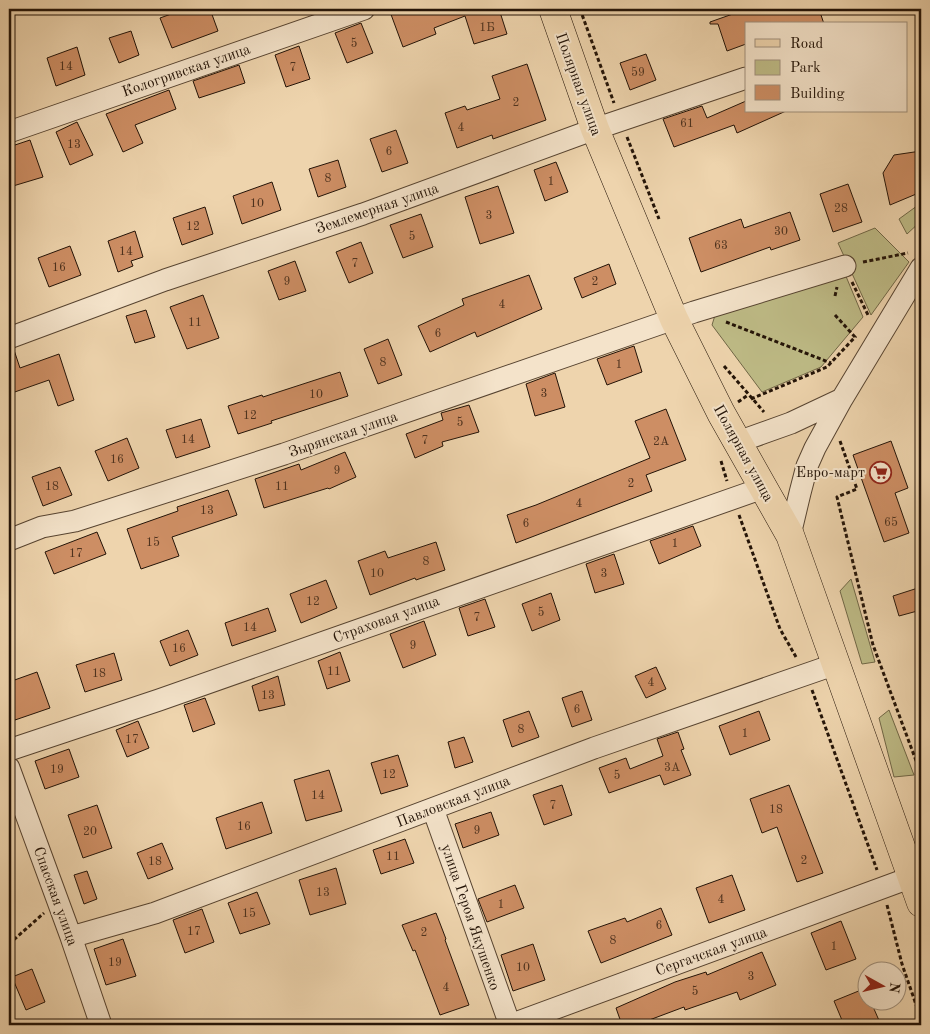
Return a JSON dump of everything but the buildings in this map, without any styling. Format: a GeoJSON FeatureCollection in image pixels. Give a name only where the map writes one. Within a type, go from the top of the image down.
{"type":"FeatureCollection","features":[{"type":"Feature","properties":{"kind":"main road","name":"Полярная улица"},"geometry":{"type":"LineString","coordinates":[[553,9],[595,129],[684,315],[692,358],[790,535],[921,903]]}},
{"type":"Feature","properties":{"kind":"street","name":"Кологривская улица"},"geometry":{"type":"LineString","coordinates":[[9,132],[364,9]]}},
{"type":"Feature","properties":{"kind":"street","name":"Землемерная улица"},"geometry":{"type":"LineString","coordinates":[[9,338],[165,280],[363,214],[595,129],[745,78]]}},
{"type":"Feature","properties":{"kind":"street"},"geometry":{"type":"LineString","coordinates":[[790,535],[808,466],[825,429],[892,316],[916,260]]}},
{"type":"Feature","properties":{"kind":"street","name":"Зырянская улица"},"geometry":{"type":"LineString","coordinates":[[9,540],[42,527],[76,521],[284,454],[684,315],[845,266]]}},
{"type":"Feature","properties":{"kind":"street"},"geometry":{"type":"LineString","coordinates":[[738,442],[791,423],[842,399]]}},
{"type":"Feature","properties":{"kind":"street","name":"Страховая улица"},"geometry":{"type":"LineString","coordinates":[[9,750],[159,700],[763,488]]}},
{"type":"Feature","properties":{"kind":"street","name":"Павловская улица"},"geometry":{"type":"LineString","coordinates":[[71,937],[155,913],[594,748],[836,664]]}},
{"type":"Feature","properties":{"kind":"street","name":"Спасская улица"},"geometry":{"type":"LineString","coordinates":[[9,768],[101,1025]]}},
{"type":"Feature","properties":{"kind":"street","name":"улица Героя Якушенко"},"geometry":{"type":"LineString","coordinates":[[433,809],[510,1025]]}},
{"type":"Feature","properties":{"kind":"street","name":"Сергачская улица"},"geometry":{"type":"LineString","coordinates":[[510,1025],[912,877]]}},
{"type":"Feature","properties":{"kind":"path"},"geometry":{"type":"LineString","coordinates":[[580,9],[659,221]]}},
{"type":"Feature","properties":{"kind":"path"},"geometry":{"type":"LineString","coordinates":[[892,316],[870,321],[845,266],[916,260]]}},
{"type":"Feature","properties":{"kind":"path"},"geometry":{"type":"LineString","coordinates":[[684,315],[715,317],[831,363]]}},
{"type":"Feature","properties":{"kind":"path"},"geometry":{"type":"LineString","coordinates":[[836,315],[855,337]]}},
{"type":"Feature","properties":{"kind":"path"},"geometry":{"type":"LineString","coordinates":[[751,399],[827,367],[860,332]]}},
{"type":"Feature","properties":{"kind":"path"},"geometry":{"type":"LineString","coordinates":[[720,361],[762,412],[770,413]]}},
{"type":"Feature","properties":{"kind":"path"},"geometry":{"type":"LineString","coordinates":[[839,440],[857,489],[837,497],[873,645],[921,774]]}},
{"type":"Feature","properties":{"kind":"path"},"geometry":{"type":"LineString","coordinates":[[9,944],[57,901]]}},
{"type":"Feature","properties":{"kind":"green space"},"geometry":{"type":"Polygon","coordinates":[[[921,203],[921,221],[907,234],[899,219],[921,203]]]}},
{"type":"Feature","properties":{"kind":"green space"},"geometry":{"type":"Polygon","coordinates":[[[875,228],[909,262],[871,315],[838,243],[875,228]]]}},
{"type":"Feature","properties":{"kind":"green space"},"geometry":{"type":"Polygon","coordinates":[[[845,274],[863,317],[821,367],[762,392],[712,325],[716,312],[845,274]]]}},
{"type":"Feature","properties":{"kind":"green space"},"geometry":{"type":"Polygon","coordinates":[[[851,579],[875,662],[862,664],[840,591],[851,579]]]}},
{"type":"Feature","properties":{"kind":"green space"},"geometry":{"type":"Polygon","coordinates":[[[889,710],[914,775],[894,777],[879,718],[889,710]]]}},
{"type":"Feature","properties":{"kind":"place","name":"Евро-март"},"geometry":{"type":"Point","coordinates":[881,472]}}]}
